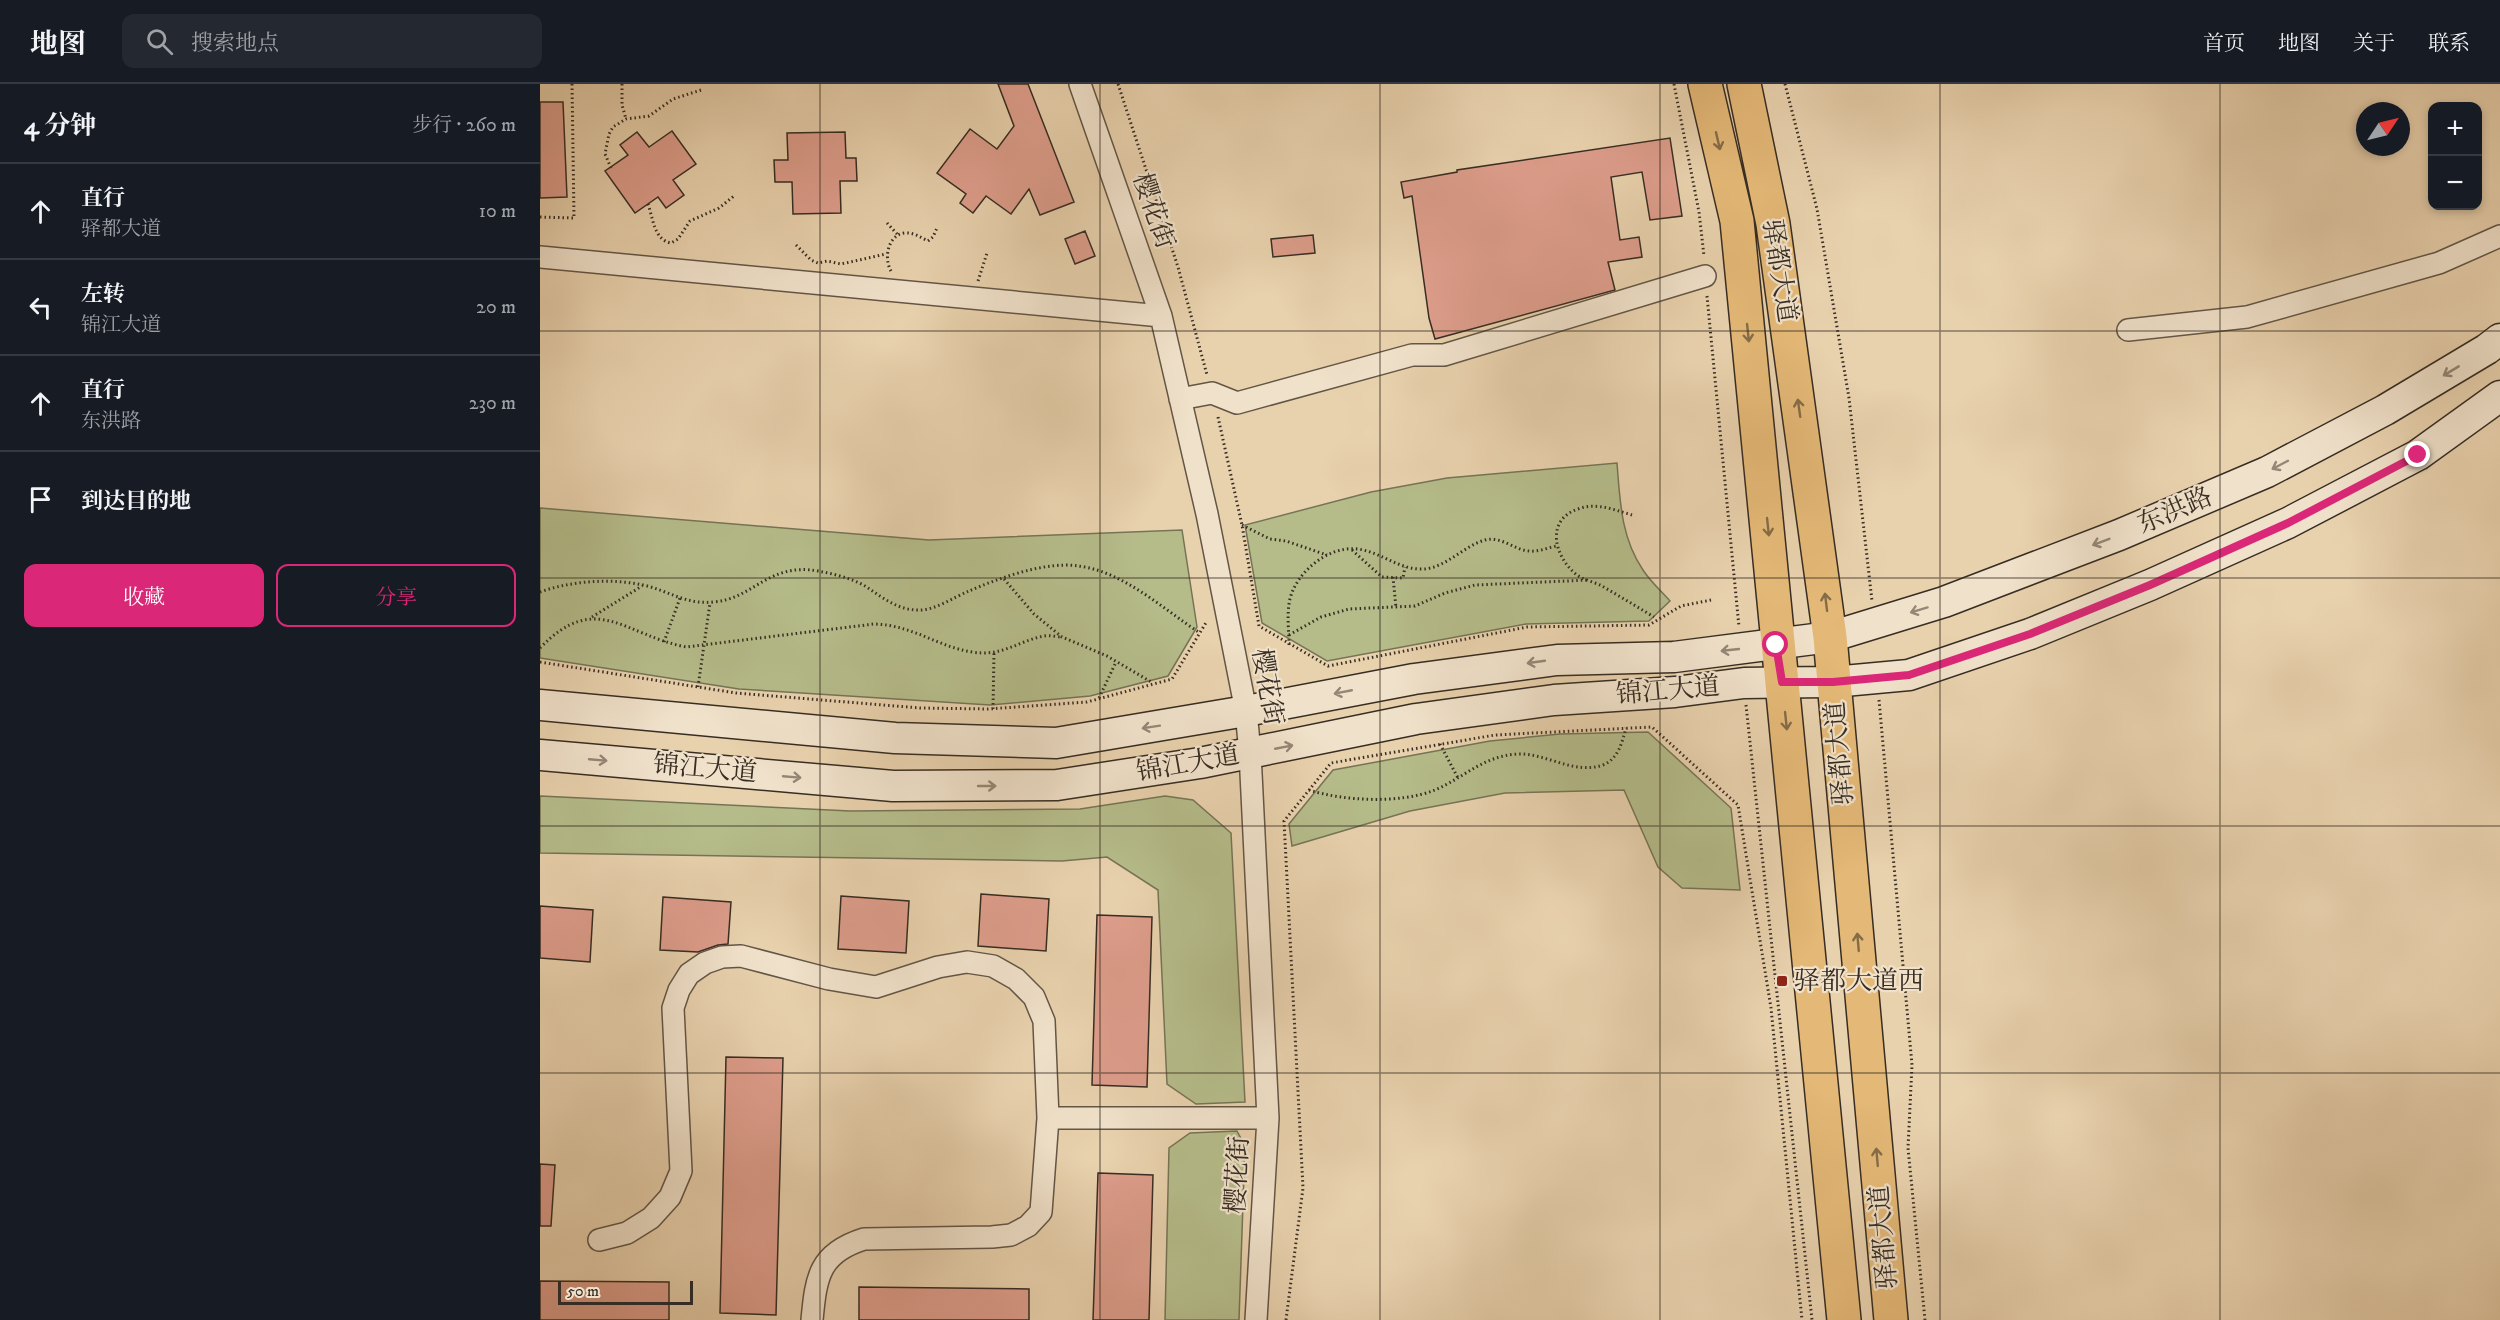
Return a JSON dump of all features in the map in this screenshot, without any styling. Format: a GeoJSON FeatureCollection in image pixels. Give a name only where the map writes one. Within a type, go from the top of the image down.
{"type":"FeatureCollection","features":[{"type":"Feature","properties":{"kind":"main road","name":"驿都大道"},"geometry":{"type":"LineString","coordinates":[[1705,84],[1737,221],[1772,572],[1776,645],[1782,682],[1844,1320]]}},
{"type":"Feature","properties":{"kind":"main road","name":"驿都大道"},"geometry":{"type":"LineString","coordinates":[[1744,84],[1773,224],[1830,637],[1892,1320]]}},
{"type":"Feature","properties":{"kind":"main road","name":"东洪路"},"geometry":{"type":"LineString","coordinates":[[1830,637],[1944,602],[2119,535],[2267,472],[2385,411],[2487,350],[2500,339]]}},
{"type":"Feature","properties":{"kind":"main road"},"geometry":{"type":"LineString","coordinates":[[1833,682],[1909,675],[2030,634],[2150,585],[2288,523],[2418,455],[2500,396]]}},
{"type":"Feature","properties":{"kind":"main road","name":"锦江大道"},"geometry":{"type":"LineString","coordinates":[[540,705],[895,738],[1056,742],[1246,711],[1414,679],[1557,660],[1674,657],[1830,637]]}},
{"type":"Feature","properties":{"kind":"main road","name":"锦江大道"},"geometry":{"type":"LineString","coordinates":[[540,755],[893,786],[1057,785],[1250,753],[1416,719],[1543,702],[1782,682],[1833,682]]}},
{"type":"Feature","properties":{"kind":"street","name":"樱花街"},"geometry":{"type":"LineString","coordinates":[[1080,84],[1161,316],[1207,513],[1246,711],[1268,1119],[1256,1320]]}},
{"type":"Feature","properties":{"kind":"street"},"geometry":{"type":"LineString","coordinates":[[2128,330],[2247,317],[2439,263],[2500,236]]}},
{"type":"Feature","properties":{"kind":"street"},"geometry":{"type":"LineString","coordinates":[[540,257],[1161,316]]}},
{"type":"Feature","properties":{"kind":"street"},"geometry":{"type":"LineString","coordinates":[[1180,399],[1212,393],[1237,403],[1412,355],[1444,355],[1706,276]]}},
{"type":"Feature","properties":{"kind":"street"},"geometry":{"type":"LineString","coordinates":[[599,1240],[627,1233],[651,1218],[670,1197],[681,1171],[673,1008],[679,990],[689,974],[705,963],[722,957],[741,956],[829,979],[876,987],[938,967],[968,962],[993,966],[1016,979],[1034,997],[1044,1021],[1048,1118],[1041,1212],[1028,1226],[1011,1235],[864,1239],[847,1244],[832,1255],[821,1269],[815,1285],[812,1320]]}},
{"type":"Feature","properties":{"kind":"street"},"geometry":{"type":"LineString","coordinates":[[1048,1118],[1268,1119]]}},
{"type":"Feature","properties":{"kind":"path"},"geometry":{"type":"LineString","coordinates":[[540,217],[574,218],[572,84]]}},
{"type":"Feature","properties":{"kind":"path"},"geometry":{"type":"LineString","coordinates":[[622,84],[622,105],[626,119]]}},
{"type":"Feature","properties":{"kind":"path"},"geometry":{"type":"LineString","coordinates":[[1118,84],[1178,267],[1212,393],[1242,525],[1259,626],[1328,666],[1527,627],[1649,625],[1681,606],[1711,600]]}},
{"type":"Feature","properties":{"kind":"path"},"geometry":{"type":"LineString","coordinates":[[610,168],[605,154],[609,134],[613,127],[626,119],[649,116],[673,99],[701,90]]}},
{"type":"Feature","properties":{"kind":"path"},"geometry":{"type":"LineString","coordinates":[[648,204],[659,237],[664,242],[671,243],[678,238],[690,221],[719,208],[734,196]]}},
{"type":"Feature","properties":{"kind":"path"},"geometry":{"type":"LineString","coordinates":[[887,223],[899,235]]}},
{"type":"Feature","properties":{"kind":"path"},"geometry":{"type":"LineString","coordinates":[[893,274],[887,264],[886,254],[899,235],[916,234],[928,241],[933,237],[937,228]]}},
{"type":"Feature","properties":{"kind":"path"},"geometry":{"type":"LineString","coordinates":[[796,245],[811,260],[818,263],[827,261],[841,264],[886,254]]}},
{"type":"Feature","properties":{"kind":"path"},"geometry":{"type":"LineString","coordinates":[[971,287],[977,282],[987,253]]}},
{"type":"Feature","properties":{"kind":"path"},"geometry":{"type":"LineString","coordinates":[[1632,515],[1601,506],[1579,508],[1565,516],[1556,528],[1556,546],[1577,575],[1654,616]]}},
{"type":"Feature","properties":{"kind":"path"},"geometry":{"type":"LineString","coordinates":[[1242,525],[1270,539],[1286,541],[1329,555]]}},
{"type":"Feature","properties":{"kind":"path"},"geometry":{"type":"LineString","coordinates":[[1289,645],[1288,603],[1295,585],[1319,559],[1329,555],[1358,549],[1405,567],[1422,570],[1441,564],[1469,546],[1488,539],[1504,541],[1527,551],[1556,546]]}},
{"type":"Feature","properties":{"kind":"path"},"geometry":{"type":"LineString","coordinates":[[1352,550],[1382,577],[1403,578],[1405,567]]}},
{"type":"Feature","properties":{"kind":"path"},"geometry":{"type":"LineString","coordinates":[[540,592],[566,584],[598,582],[644,585],[680,598],[710,603],[728,601],[766,578],[788,570],[816,570],[845,577],[864,586],[889,603],[920,611],[970,590],[1043,567],[1077,565],[1099,570],[1125,582],[1200,633]]}},
{"type":"Feature","properties":{"kind":"path"},"geometry":{"type":"LineString","coordinates":[[1393,578],[1396,608]]}},
{"type":"Feature","properties":{"kind":"path"},"geometry":{"type":"LineString","coordinates":[[1004,579],[1034,614],[1062,637],[1116,662],[1154,684]]}},
{"type":"Feature","properties":{"kind":"path"},"geometry":{"type":"LineString","coordinates":[[1289,635],[1321,617],[1349,609],[1415,606],[1445,593],[1475,585],[1589,580]]}},
{"type":"Feature","properties":{"kind":"path"},"geometry":{"type":"LineString","coordinates":[[540,648],[549,638],[576,621],[592,617],[644,585]]}},
{"type":"Feature","properties":{"kind":"path"},"geometry":{"type":"LineString","coordinates":[[664,643],[680,598]]}},
{"type":"Feature","properties":{"kind":"path"},"geometry":{"type":"LineString","coordinates":[[698,687],[710,603]]}},
{"type":"Feature","properties":{"kind":"path"},"geometry":{"type":"LineString","coordinates":[[540,662],[736,693],[920,708],[993,709],[1088,702],[1172,679],[1207,622],[1205,611]]}},
{"type":"Feature","properties":{"kind":"path"},"geometry":{"type":"LineString","coordinates":[[592,617],[614,621],[664,643],[686,647],[882,624],[915,631],[971,652],[994,652],[1044,636],[1062,637]]}},
{"type":"Feature","properties":{"kind":"path"},"geometry":{"type":"LineString","coordinates":[[993,709],[994,652]]}},
{"type":"Feature","properties":{"kind":"path"},"geometry":{"type":"LineString","coordinates":[[1099,699],[1116,662]]}},
{"type":"Feature","properties":{"kind":"path"},"geometry":{"type":"LineString","coordinates":[[1286,1320],[1303,1188],[1284,821],[1331,763],[1495,735],[1652,727],[1738,805],[1771,1008],[1802,1320]]}},
{"type":"Feature","properties":{"kind":"path"},"geometry":{"type":"LineString","coordinates":[[1309,790],[1332,798],[1400,798],[1433,790],[1489,759],[1519,754],[1541,757],[1569,766],[1590,768],[1605,764],[1618,753],[1626,728]]}},
{"type":"Feature","properties":{"kind":"path"},"geometry":{"type":"LineString","coordinates":[[1440,744],[1458,778]]}},
{"type":"Feature","properties":{"kind":"green space"},"geometry":{"type":"Polygon","coordinates":[[[1617,463],[1623,519],[1630,545],[1646,574],[1670,601],[1649,621],[1526,624],[1327,661],[1262,623],[1245,525],[1371,492],[1447,478],[1617,463]]]}},
{"type":"Feature","properties":{"kind":"green space"},"geometry":{"type":"Polygon","coordinates":[[[540,508],[929,540],[1182,530],[1197,627],[1168,676],[1090,696],[990,705],[739,689],[540,658],[540,508]]]}},
{"type":"Feature","properties":{"kind":"green space"},"geometry":{"type":"Polygon","coordinates":[[[1648,732],[1731,808],[1740,890],[1682,888],[1658,867],[1624,790],[1505,793],[1410,811],[1292,846],[1289,824],[1333,770],[1490,741],[1560,734],[1648,732]]]}},
{"type":"Feature","properties":{"kind":"green space"},"geometry":{"type":"Polygon","coordinates":[[[540,796],[850,811],[1080,809],[1165,796],[1193,800],[1231,833],[1245,1102],[1196,1104],[1167,1084],[1158,890],[1107,857],[1062,861],[540,853],[540,796]]]}},
{"type":"Feature","properties":{"kind":"green space"},"geometry":{"type":"Polygon","coordinates":[[[1237,1131],[1245,1146],[1239,1320],[1165,1320],[1169,1148],[1190,1133],[1237,1131]]]}},
{"type":"Feature","properties":{"kind":"building"},"geometry":{"type":"Polygon","coordinates":[[[998,84],[1028,84],[1074,202],[1040,215],[1029,189],[1011,214],[986,196],[973,213],[960,203],[966,194],[937,173],[970,129],[997,149],[1014,126],[998,84]]]}},
{"type":"Feature","properties":{"kind":"building"},"geometry":{"type":"Polygon","coordinates":[[[540,102],[563,102],[567,197],[540,198],[540,102]]]}},
{"type":"Feature","properties":{"kind":"building"},"geometry":{"type":"Polygon","coordinates":[[[672,131],[696,164],[673,180],[684,195],[666,208],[658,197],[635,213],[605,171],[628,155],[620,145],[637,132],[649,147],[672,131]]]}},
{"type":"Feature","properties":{"kind":"building"},"geometry":{"type":"Polygon","coordinates":[[[845,132],[846,158],[856,158],[857,181],[840,181],[841,213],[793,214],[792,182],[775,182],[774,160],[788,160],[787,133],[845,132]]]}},
{"type":"Feature","properties":{"kind":"building"},"geometry":{"type":"Polygon","coordinates":[[[1670,138],[1682,216],[1650,220],[1642,172],[1611,177],[1620,240],[1639,237],[1642,257],[1608,262],[1615,290],[1435,339],[1429,318],[1412,196],[1404,198],[1401,182],[1457,172],[1457,170],[1670,138]]]}},
{"type":"Feature","properties":{"kind":"building"},"geometry":{"type":"Polygon","coordinates":[[[1085,231],[1095,256],[1075,264],[1065,239],[1085,231]]]}},
{"type":"Feature","properties":{"kind":"building"},"geometry":{"type":"Polygon","coordinates":[[[1313,235],[1315,253],[1273,257],[1271,239],[1313,235]]]}},
{"type":"Feature","properties":{"kind":"building"},"geometry":{"type":"Polygon","coordinates":[[[981,894],[1049,899],[1046,951],[978,946],[981,894]]]}},
{"type":"Feature","properties":{"kind":"building"},"geometry":{"type":"Polygon","coordinates":[[[841,896],[909,901],[906,953],[838,949],[841,896]]]}},
{"type":"Feature","properties":{"kind":"building"},"geometry":{"type":"Polygon","coordinates":[[[663,897],[731,902],[728,944],[698,952],[660,950],[663,897]]]}},
{"type":"Feature","properties":{"kind":"building"},"geometry":{"type":"Polygon","coordinates":[[[540,906],[593,910],[590,962],[540,958],[540,906]]]}},
{"type":"Feature","properties":{"kind":"building"},"geometry":{"type":"Polygon","coordinates":[[[1097,915],[1152,917],[1147,1087],[1092,1085],[1097,915]]]}},
{"type":"Feature","properties":{"kind":"building"},"geometry":{"type":"Polygon","coordinates":[[[726,1057],[783,1058],[776,1315],[720,1313],[726,1057]]]}},
{"type":"Feature","properties":{"kind":"building"},"geometry":{"type":"Polygon","coordinates":[[[540,1164],[555,1165],[551,1226],[540,1226],[540,1164]]]}},
{"type":"Feature","properties":{"kind":"building"},"geometry":{"type":"Polygon","coordinates":[[[1098,1173],[1153,1175],[1149,1320],[1093,1320],[1098,1173]]]}},
{"type":"Feature","properties":{"kind":"building"},"geometry":{"type":"Polygon","coordinates":[[[540,1281],[669,1282],[669,1320],[540,1320],[540,1281]]]}},
{"type":"Feature","properties":{"kind":"building"},"geometry":{"type":"Polygon","coordinates":[[[859,1287],[1029,1289],[1029,1320],[859,1320],[859,1287]]]}},
{"type":"Feature","properties":{"kind":"place","name":"驿都大道西"},"geometry":{"type":"Point","coordinates":[1782,981]}},
{"type":"Feature","properties":{"kind":"route"},"geometry":{"type":"LineString","coordinates":[[1776,645],[1782,682],[1878,680],[1909,675],[2030,634],[2150,585],[2288,523],[2418,455]]}}]}
